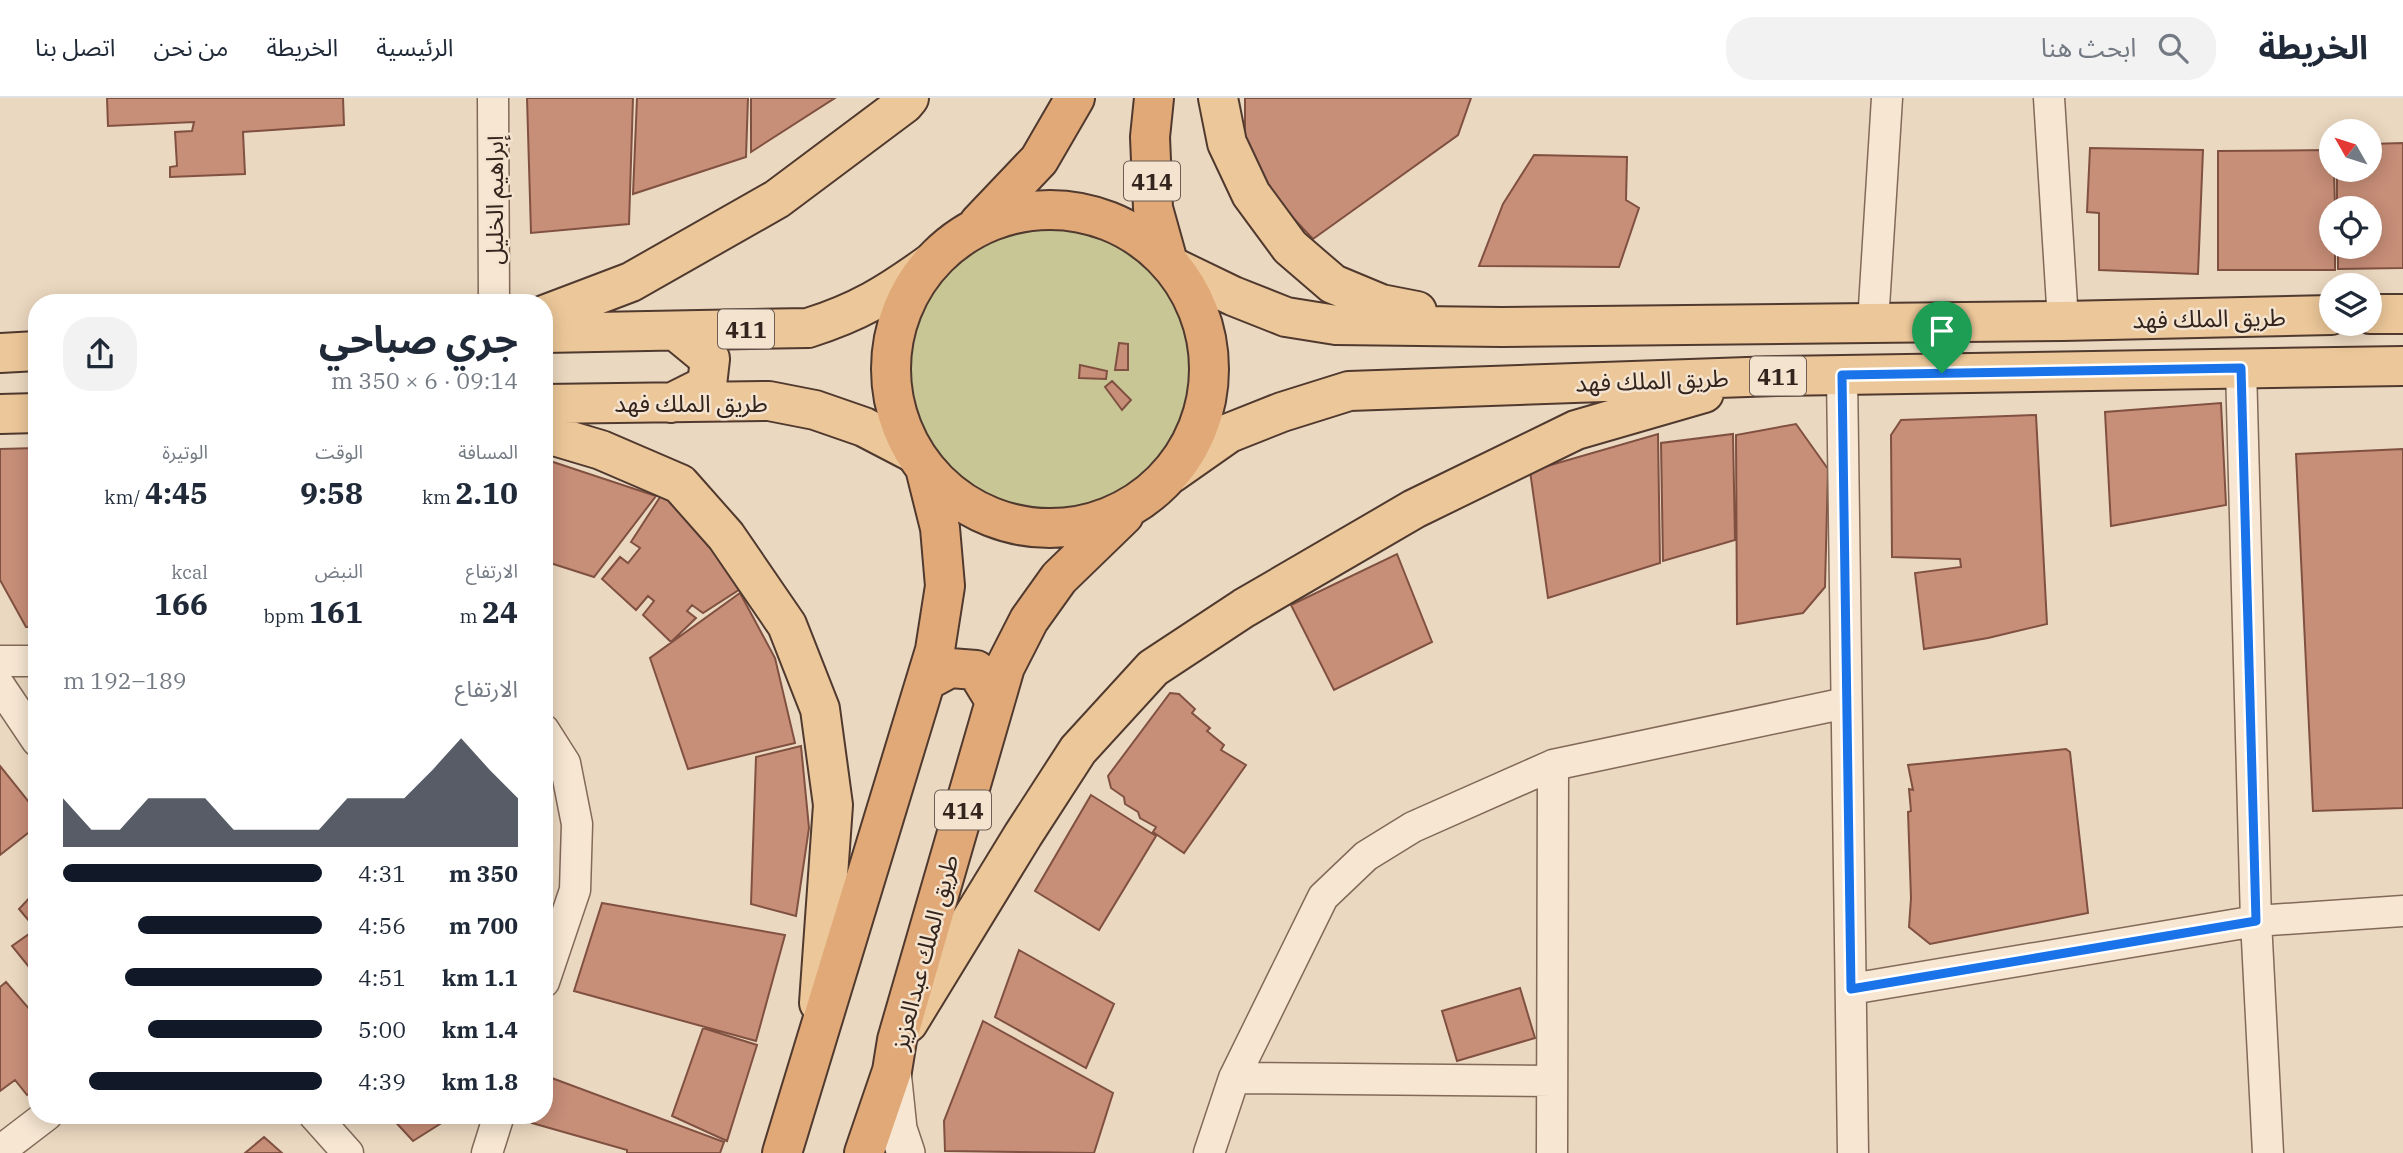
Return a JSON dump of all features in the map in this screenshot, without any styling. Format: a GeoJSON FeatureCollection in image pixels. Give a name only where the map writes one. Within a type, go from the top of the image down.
{"type":"FeatureCollection","features":[{"type":"Feature","properties":{"kind":"highway"},"geometry":{"type":"LineString","coordinates":[[782,1153],[935,650],[945,586],[940,528],[919,460],[893,405],[890,354],[903,305],[931,263],[974,228],[1039,160],[1075,98]]}},
{"type":"Feature","properties":{"kind":"highway","name":"414"},"geometry":{"type":"LineString","coordinates":[[1154,98],[1150,136],[1153,208],[1171,265]]}},
{"type":"Feature","properties":{"kind":"highway"},"geometry":{"type":"LineString","coordinates":[[974,228],[1027,210],[1082,212],[1133,232],[1171,265]]}},
{"type":"Feature","properties":{"kind":"highway","name":"طريق الملك عبدالعزيز"},"geometry":{"type":"LineString","coordinates":[[864,1153],[895,1056],[1005,667],[1028,620],[1059,578],[1172,473],[1200,425],[1211,370],[1201,316],[1171,265]]}},
{"type":"Feature","properties":{"kind":"highway"},"geometry":{"type":"LineString","coordinates":[[919,460],[944,491],[987,517],[1036,529],[1087,525],[1134,506]]}},
{"type":"Feature","properties":{"kind":"highway"},"geometry":{"type":"LineString","coordinates":[[926,681],[950,668],[976,670],[995,701]]}},
{"type":"Feature","properties":{"kind":"main road"},"geometry":{"type":"LineString","coordinates":[[553,312],[631,282],[777,199],[909,98]]}},
{"type":"Feature","properties":{"kind":"main road"},"geometry":{"type":"LineString","coordinates":[[1218,98],[1227,143],[1251,194],[1290,247],[1333,284],[1381,304],[1502,327]]}},
{"type":"Feature","properties":{"kind":"main road","name":"411"},"geometry":{"type":"LineString","coordinates":[[553,334],[808,328],[848,315],[893,291],[931,263]]}},
{"type":"Feature","properties":{"kind":"main road","name":"طريق الملك فهد"},"geometry":{"type":"LineString","coordinates":[[1171,265],[1233,296],[1286,317],[1336,326],[1502,327],[2063,321],[2319,315]]}},
{"type":"Feature","properties":{"kind":"main road"},"geometry":{"type":"LineString","coordinates":[[2382,314],[2403,314]]}},
{"type":"Feature","properties":{"kind":"main road"},"geometry":{"type":"LineString","coordinates":[[671,403],[707,384],[710,359],[676,331]]}},
{"type":"Feature","properties":{"kind":"main road"},"geometry":{"type":"LineString","coordinates":[[0,352],[28,351]]}},
{"type":"Feature","properties":{"kind":"main road","name":"طريق الملك فهد"},"geometry":{"type":"LineString","coordinates":[[1172,473],[1229,433],[1282,412],[1349,391],[1776,376],[2403,366]]}},
{"type":"Feature","properties":{"kind":"main road"},"geometry":{"type":"LineString","coordinates":[[895,1056],[1023,835],[1078,750],[1153,667],[1244,608],[1414,509],[1576,430],[1688,397],[1776,376]]}},
{"type":"Feature","properties":{"kind":"main road","name":"طريق الملك فهد"},"geometry":{"type":"LineString","coordinates":[[553,404],[769,401],[815,410],[864,427],[919,460]]}},
{"type":"Feature","properties":{"kind":"main road"},"geometry":{"type":"LineString","coordinates":[[0,414],[28,413]]}},
{"type":"Feature","properties":{"kind":"main road"},"geometry":{"type":"LineString","coordinates":[[553,436],[601,450],[680,484],[726,536],[787,625],[820,709],[834,805],[816,1046]]}},
{"type":"Feature","properties":{"kind":"street","name":"إبراهيم الخليل"},"geometry":{"type":"LineString","coordinates":[[493,98],[494,294]]}},
{"type":"Feature","properties":{"kind":"street"},"geometry":{"type":"LineString","coordinates":[[1874,323],[1887,98]]}},
{"type":"Feature","properties":{"kind":"street"},"geometry":{"type":"LineString","coordinates":[[2049,98],[2063,321]]}},
{"type":"Feature","properties":{"kind":"street"},"geometry":{"type":"LineString","coordinates":[[2241,368],[2256,921],[2268,1153]]}},
{"type":"Feature","properties":{"kind":"street"},"geometry":{"type":"LineString","coordinates":[[1842,375],[1853,1153]]}},
{"type":"Feature","properties":{"kind":"street"},"geometry":{"type":"LineString","coordinates":[[0,661],[28,661]]}},
{"type":"Feature","properties":{"kind":"street"},"geometry":{"type":"LineString","coordinates":[[0,686],[28,728]]}},
{"type":"Feature","properties":{"kind":"street"},"geometry":{"type":"LineString","coordinates":[[1209,1153],[1234,1078],[1323,897],[1366,856],[1413,827],[1553,765],[1846,703]]}},
{"type":"Feature","properties":{"kind":"street"},"geometry":{"type":"LineString","coordinates":[[553,744],[565,763],[577,824],[575,890],[553,955]]}},
{"type":"Feature","properties":{"kind":"street"},"geometry":{"type":"LineString","coordinates":[[1552,1153],[1553,765]]}},
{"type":"Feature","properties":{"kind":"street"},"geometry":{"type":"LineString","coordinates":[[1851,989],[2256,921],[2403,911]]}},
{"type":"Feature","properties":{"kind":"street"},"geometry":{"type":"LineString","coordinates":[[895,1056],[898,1129],[906,1153]]}},
{"type":"Feature","properties":{"kind":"street"},"geometry":{"type":"LineString","coordinates":[[1234,1078],[1552,1081]]}},
{"type":"Feature","properties":{"kind":"street"},"geometry":{"type":"LineString","coordinates":[[0,1152],[36,1124]]}},
{"type":"Feature","properties":{"kind":"street"},"geometry":{"type":"LineString","coordinates":[[322,1124],[348,1153]]}},
{"type":"Feature","properties":{"kind":"street"},"geometry":{"type":"LineString","coordinates":[[486,1153],[496,1124]]}},
{"type":"Feature","properties":{"kind":"shaded area"},"geometry":{"type":"Polygon","coordinates":[[[1056,223],[1114,238],[1167,288],[1193,344],[1192,401],[1171,453],[1120,497],[1078,514],[1019,513],[958,479],[921,435],[907,407],[904,360],[914,310],[937,267],[973,240],[1014,227],[1056,223]]]}},
{"type":"Feature","properties":{"kind":"building"},"geometry":{"type":"Polygon","coordinates":[[[107,98],[343,98],[344,125],[243,132],[245,174],[170,177],[170,167],[177,166],[175,132],[192,131],[194,122],[108,126],[107,98]]]}},
{"type":"Feature","properties":{"kind":"building"},"geometry":{"type":"Polygon","coordinates":[[[527,98],[633,98],[629,224],[531,233],[527,98]]]}},
{"type":"Feature","properties":{"kind":"building"},"geometry":{"type":"Polygon","coordinates":[[[637,98],[748,98],[746,157],[633,194],[637,98]]]}},
{"type":"Feature","properties":{"kind":"building"},"geometry":{"type":"Polygon","coordinates":[[[751,98],[835,98],[751,152],[751,98]]]}},
{"type":"Feature","properties":{"kind":"building"},"geometry":{"type":"Polygon","coordinates":[[[1245,98],[1471,98],[1458,135],[1313,239],[1276,200],[1245,142],[1245,98]]]}},
{"type":"Feature","properties":{"kind":"building"},"geometry":{"type":"Polygon","coordinates":[[[2403,143],[2403,268],[2338,269],[2338,259],[2382,259],[2382,196],[2337,196],[2337,182],[2382,182],[2382,144],[2403,143]]]}},
{"type":"Feature","properties":{"kind":"building"},"geometry":{"type":"Polygon","coordinates":[[[2090,148],[2203,150],[2198,274],[2099,270],[2099,213],[2087,212],[2090,148]]]}},
{"type":"Feature","properties":{"kind":"building"},"geometry":{"type":"Polygon","coordinates":[[[2319,150],[2319,182],[2334,182],[2335,196],[2319,196],[2319,259],[2335,259],[2335,270],[2218,270],[2218,151],[2319,150]]]}},
{"type":"Feature","properties":{"kind":"building"},"geometry":{"type":"Polygon","coordinates":[[[1534,155],[1627,157],[1626,200],[1639,208],[1619,267],[1479,266],[1503,204],[1534,155]]]}},
{"type":"Feature","properties":{"kind":"building"},"geometry":{"type":"Polygon","coordinates":[[[1119,343],[1128,344],[1128,370],[1115,370],[1119,343]]]}},
{"type":"Feature","properties":{"kind":"building"},"geometry":{"type":"Polygon","coordinates":[[[1080,365],[1107,371],[1106,379],[1079,378],[1080,365]]]}},
{"type":"Feature","properties":{"kind":"building"},"geometry":{"type":"Polygon","coordinates":[[[1112,381],[1131,400],[1122,410],[1105,387],[1112,381]]]}},
{"type":"Feature","properties":{"kind":"building"},"geometry":{"type":"Polygon","coordinates":[[[2221,403],[2226,505],[2111,526],[2105,412],[2221,403]]]}},
{"type":"Feature","properties":{"kind":"building"},"geometry":{"type":"Polygon","coordinates":[[[2036,415],[2047,624],[1924,649],[1915,573],[1961,567],[1960,559],[1892,557],[1891,435],[1901,420],[2036,415]]]}},
{"type":"Feature","properties":{"kind":"building"},"geometry":{"type":"Polygon","coordinates":[[[1796,424],[1828,469],[1825,587],[1803,613],[1737,624],[1736,435],[1796,424]]]}},
{"type":"Feature","properties":{"kind":"building"},"geometry":{"type":"Polygon","coordinates":[[[1658,434],[1660,563],[1548,598],[1530,471],[1658,434]]]}},
{"type":"Feature","properties":{"kind":"building"},"geometry":{"type":"Polygon","coordinates":[[[1733,434],[1735,540],[1663,561],[1661,443],[1733,434]]]}},
{"type":"Feature","properties":{"kind":"building"},"geometry":{"type":"Polygon","coordinates":[[[28,448],[28,627],[0,580],[0,449],[28,448]]]}},
{"type":"Feature","properties":{"kind":"building"},"geometry":{"type":"Polygon","coordinates":[[[2403,449],[2403,808],[2313,811],[2296,454],[2403,449]]]}},
{"type":"Feature","properties":{"kind":"building"},"geometry":{"type":"Polygon","coordinates":[[[553,462],[656,496],[594,577],[553,564],[553,462]]]}},
{"type":"Feature","properties":{"kind":"building"},"geometry":{"type":"Polygon","coordinates":[[[662,494],[751,582],[703,613],[692,605],[687,611],[696,618],[671,642],[643,615],[654,601],[648,596],[636,610],[602,579],[620,557],[628,563],[640,548],[631,542],[662,494]]]}},
{"type":"Feature","properties":{"kind":"building"},"geometry":{"type":"Polygon","coordinates":[[[1397,554],[1432,642],[1334,690],[1291,605],[1397,554]]]}},
{"type":"Feature","properties":{"kind":"building"},"geometry":{"type":"Polygon","coordinates":[[[740,593],[775,658],[795,743],[688,769],[650,658],[740,593]]]}},
{"type":"Feature","properties":{"kind":"building"},"geometry":{"type":"Polygon","coordinates":[[[1170,693],[1179,694],[1195,709],[1192,713],[1210,728],[1207,731],[1224,745],[1221,750],[1246,765],[1184,853],[1153,832],[1156,827],[1140,818],[1138,812],[1125,804],[1124,797],[1111,788],[1108,776],[1170,693]]]}},
{"type":"Feature","properties":{"kind":"building"},"geometry":{"type":"Polygon","coordinates":[[[801,746],[809,828],[796,916],[751,904],[756,757],[801,746]]]}},
{"type":"Feature","properties":{"kind":"building"},"geometry":{"type":"Polygon","coordinates":[[[2066,749],[2070,752],[2088,913],[1930,944],[1909,927],[1911,898],[1908,812],[1911,811],[1909,789],[1913,790],[1908,765],[2066,749]]]}},
{"type":"Feature","properties":{"kind":"building"},"geometry":{"type":"Polygon","coordinates":[[[0,766],[28,801],[28,833],[0,855],[0,766]]]}},
{"type":"Feature","properties":{"kind":"building"},"geometry":{"type":"Polygon","coordinates":[[[1091,795],[1156,836],[1099,930],[1035,891],[1091,795]]]}},
{"type":"Feature","properties":{"kind":"building"},"geometry":{"type":"Polygon","coordinates":[[[28,899],[28,920],[19,909],[28,899]]]}},
{"type":"Feature","properties":{"kind":"building"},"geometry":{"type":"Polygon","coordinates":[[[602,903],[785,935],[756,1041],[574,991],[602,903]]]}},
{"type":"Feature","properties":{"kind":"building"},"geometry":{"type":"Polygon","coordinates":[[[28,935],[28,966],[12,946],[28,935]]]}},
{"type":"Feature","properties":{"kind":"building"},"geometry":{"type":"Polygon","coordinates":[[[1019,950],[1114,1004],[1086,1068],[995,1017],[1019,950]]]}},
{"type":"Feature","properties":{"kind":"building"},"geometry":{"type":"Polygon","coordinates":[[[6,982],[28,1008],[27,1095],[15,1080],[0,1091],[0,987],[6,982]]]}},
{"type":"Feature","properties":{"kind":"building"},"geometry":{"type":"Polygon","coordinates":[[[1520,988],[1535,1038],[1457,1061],[1442,1011],[1520,988]]]}},
{"type":"Feature","properties":{"kind":"building"},"geometry":{"type":"Polygon","coordinates":[[[983,1021],[1113,1093],[1094,1153],[945,1151],[944,1121],[983,1021]]]}},
{"type":"Feature","properties":{"kind":"building"},"geometry":{"type":"Polygon","coordinates":[[[703,1028],[757,1045],[727,1141],[672,1116],[703,1028]]]}},
{"type":"Feature","properties":{"kind":"building"},"geometry":{"type":"Polygon","coordinates":[[[553,1078],[724,1142],[720,1153],[627,1153],[627,1150],[536,1124],[553,1124],[553,1078]]]}},
{"type":"Feature","properties":{"kind":"building"},"geometry":{"type":"Polygon","coordinates":[[[397,1124],[440,1124],[413,1141],[397,1124]]]}},
{"type":"Feature","properties":{"kind":"building"},"geometry":{"type":"Polygon","coordinates":[[[264,1137],[282,1153],[245,1153],[264,1137]]]}},
{"type":"Feature","properties":{"kind":"route"},"geometry":{"type":"LineString","coordinates":[[2241,368],[2256,921],[1851,989],[1842,375],[1942,373],[2241,368]]}}]}
